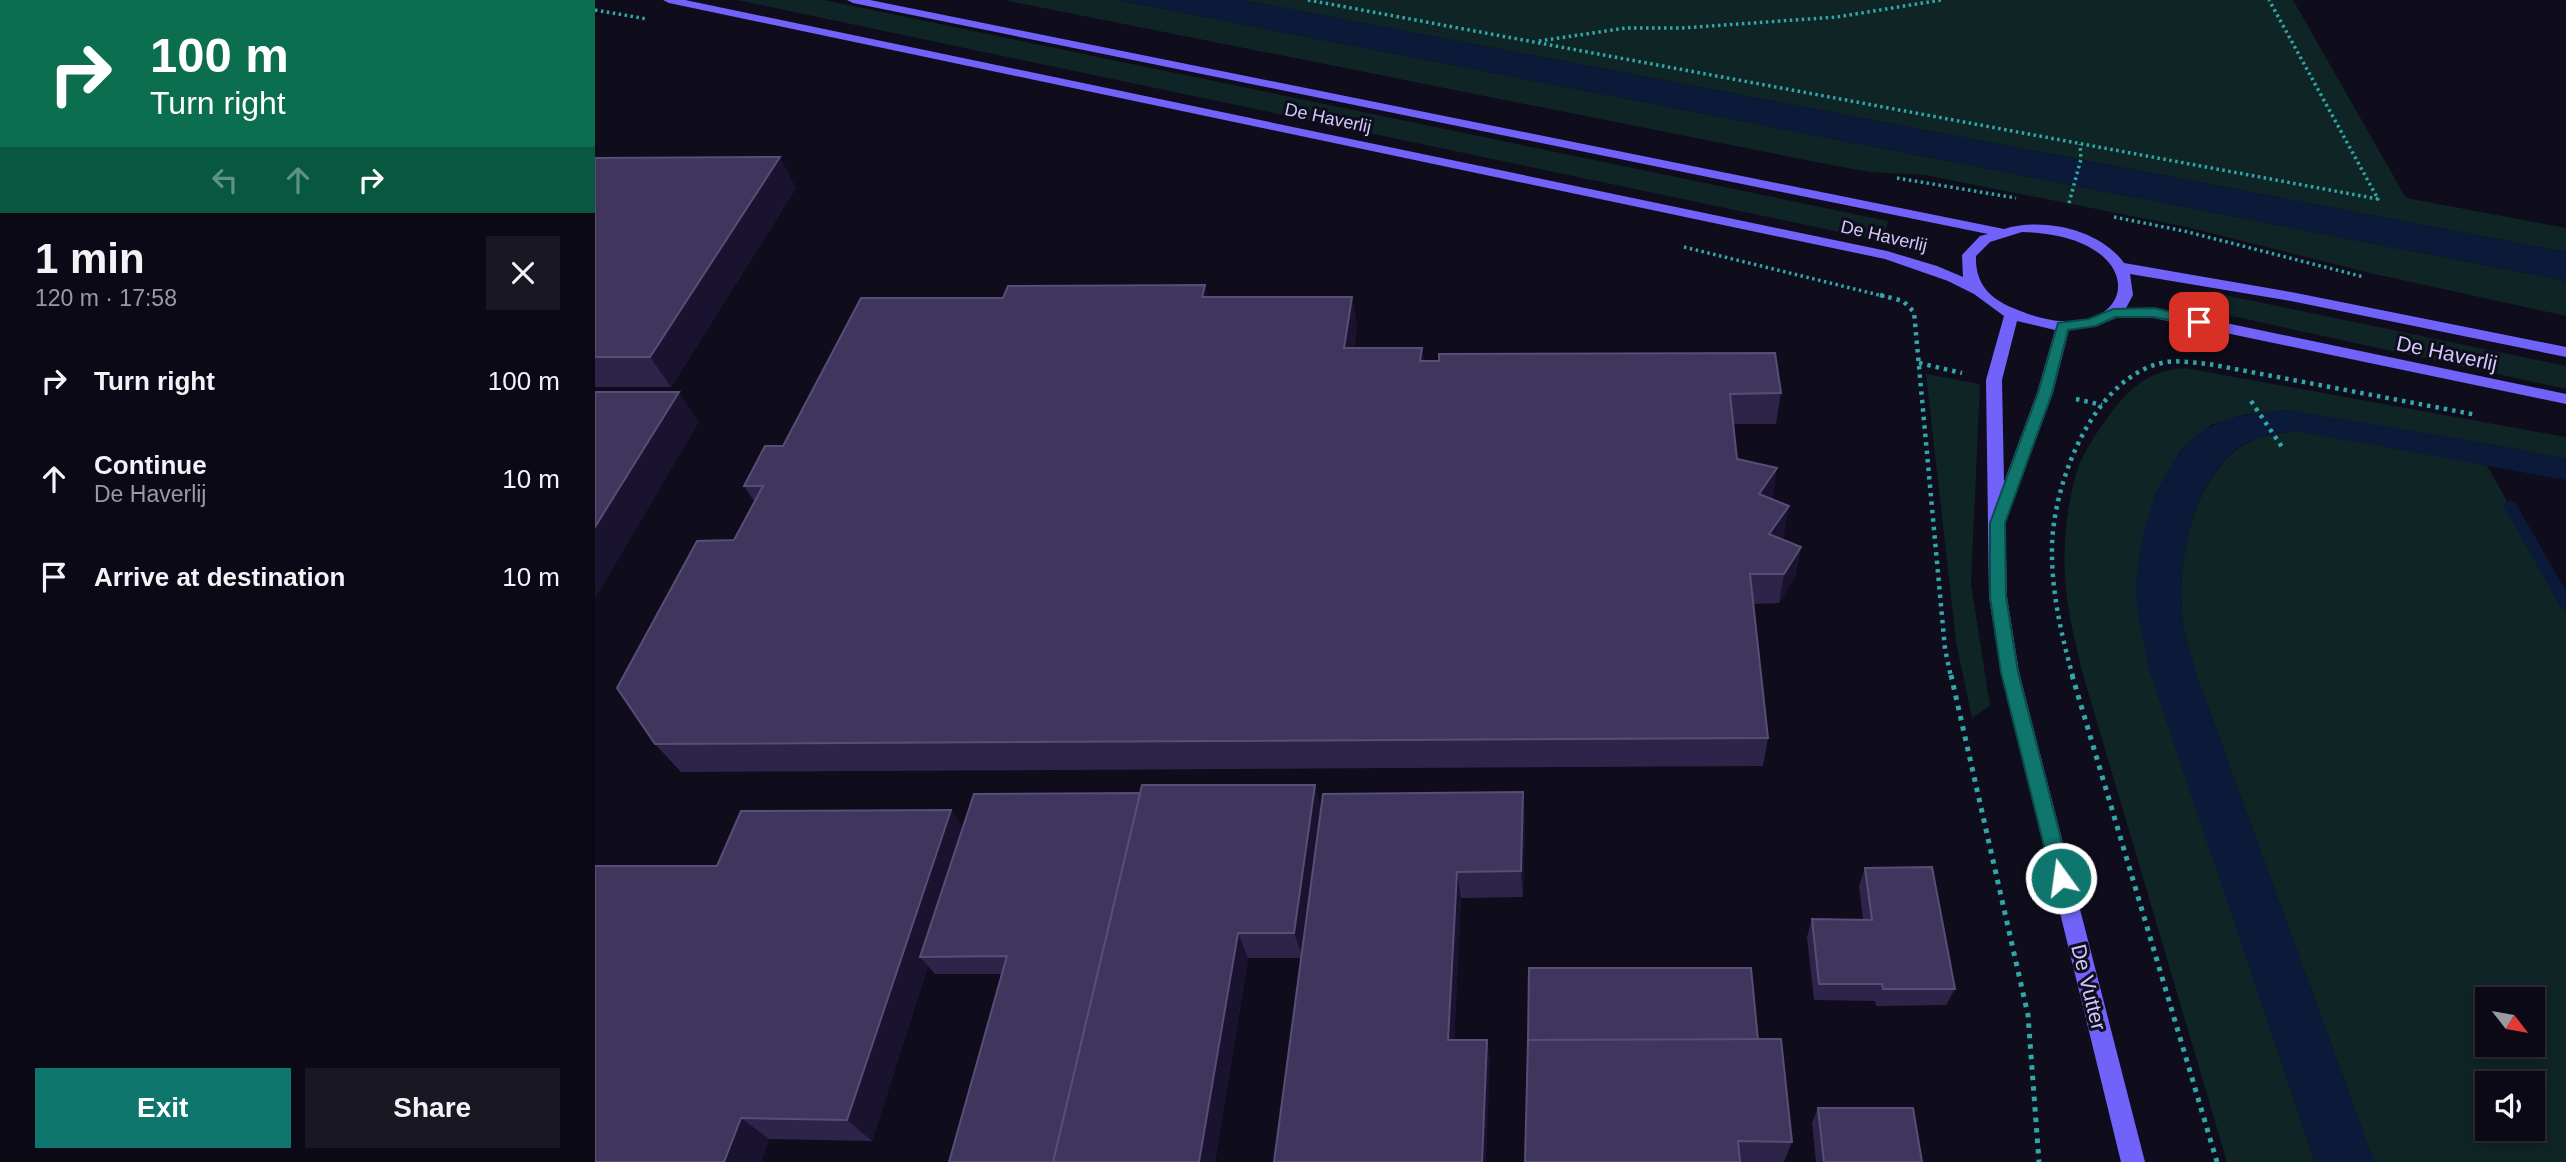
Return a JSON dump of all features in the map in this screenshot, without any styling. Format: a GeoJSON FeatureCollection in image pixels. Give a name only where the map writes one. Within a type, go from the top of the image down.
{"type":"FeatureCollection","features":[{"type":"Feature","properties":{"kind":"street","name":"De Haverlij"},"geometry":{"type":"LineString","coordinates":[[669,0],[1887,255],[1951,274],[1975,290]]}},
{"type":"Feature","properties":{"kind":"street","name":"De Haverlij"},"geometry":{"type":"LineString","coordinates":[[853,0],[2000,232]]}},
{"type":"Feature","properties":{"kind":"street"},"geometry":{"type":"LineString","coordinates":[[2044,228],[2068,233],[2090,242],[2108,253],[2121,267],[2128,284],[2126,300],[2113,313],[2091,323],[2063,327],[2036,324],[2011,316],[1990,304],[1975,290],[1966,272],[1968,255],[1980,241],[2000,232],[2044,228]]}},
{"type":"Feature","properties":{"kind":"street","name":"De Haverlij"},"geometry":{"type":"LineString","coordinates":[[2121,267],[2153,275],[2285,295],[2566,352]]}},
{"type":"Feature","properties":{"kind":"street","name":"De Haverlij"},"geometry":{"type":"LineString","coordinates":[[2113,313],[2154,313],[2566,399]]}},
{"type":"Feature","properties":{"kind":"street","name":"De Vutter"},"geometry":{"type":"LineString","coordinates":[[2011,316],[1994,380],[1998,597],[2010,672],[2133,1162]]}},
{"type":"Feature","properties":{"kind":"street","name":"De Vutter"},"geometry":{"type":"LineString","coordinates":[[1997,523],[2045,393],[2063,327]]}},
{"type":"Feature","properties":{"kind":"path"},"geometry":{"type":"LineString","coordinates":[[1308,0],[2378,199],[2269,0]]}},
{"type":"Feature","properties":{"kind":"path"},"geometry":{"type":"LineString","coordinates":[[1532,42],[1626,27],[1682,28],[1837,17],[1941,0]]}},
{"type":"Feature","properties":{"kind":"path"},"geometry":{"type":"LineString","coordinates":[[2068,207],[2081,159],[2080,144]]}},
{"type":"Feature","properties":{"kind":"path"},"geometry":{"type":"LineString","coordinates":[[1871,294],[1903,301],[1914,312],[1945,649],[2028,1015],[2039,1162]]}},
{"type":"Feature","properties":{"kind":"path"},"geometry":{"type":"LineString","coordinates":[[2217,1162],[2114,809],[2070,671],[2054,587],[2054,519],[2069,463],[2089,424],[2111,394],[2131,376],[2164,362],[2183,362],[2238,371],[2482,416]]}},
{"type":"Feature","properties":{"kind":"path"},"geometry":{"type":"LineString","coordinates":[[2251,401],[2282,447]]}},
{"type":"Feature","properties":{"kind":"green space"},"geometry":{"type":"Polygon","coordinates":[[[737,0],[824,0],[1888,221],[1882,241],[737,0]]]}},
{"type":"Feature","properties":{"kind":"green space"},"geometry":{"type":"Polygon","coordinates":[[[1004,0],[1117,0],[2566,281],[2566,316],[2370,273],[2187,227],[1925,175],[1869,172],[1821,163],[1004,0]]]}},
{"type":"Feature","properties":{"kind":"green space"},"geometry":{"type":"Polygon","coordinates":[[[1243,0],[2293,0],[2406,198],[2566,228],[2566,252],[1243,0]]]}},
{"type":"Feature","properties":{"kind":"green space"},"geometry":{"type":"Polygon","coordinates":[[[2215,293],[2566,366],[2566,389],[2213,312],[2215,293]]]}},
{"type":"Feature","properties":{"kind":"green space"},"geometry":{"type":"Polygon","coordinates":[[[2185,368],[2566,437],[2566,459],[2287,410],[2247,414],[2211,425],[2181,450],[2156,493],[2141,546],[2137,603],[2149,668],[2315,1162],[2227,1162],[2081,668],[2068,609],[2065,574],[2066,528],[2074,482],[2081,461],[2106,419],[2134,387],[2162,372],[2185,368]]]}},
{"type":"Feature","properties":{"kind":"green space"},"geometry":{"type":"Polygon","coordinates":[[[1926,374],[1980,384],[1971,584],[1990,706],[1972,718],[1956,642],[1926,374]]]}},
{"type":"Feature","properties":{"kind":"green space"},"geometry":{"type":"Polygon","coordinates":[[[2296,431],[2486,464],[2566,604],[2566,1162],[2374,1162],[2195,671],[2185,635],[2182,569],[2191,522],[2200,500],[2210,479],[2224,461],[2246,443],[2296,431]]]}},
{"type":"Feature","properties":{"kind":"water"},"geometry":{"type":"Polygon","coordinates":[[[1117,0],[1243,0],[2566,252],[2566,281],[1117,0]]]}},
{"type":"Feature","properties":{"kind":"water"},"geometry":{"type":"Polygon","coordinates":[[[2287,410],[2566,459],[2566,480],[2296,431],[2274,434],[2246,443],[2223,461],[2210,479],[2191,522],[2182,569],[2181,592],[2184,627],[2195,671],[2374,1162],[2315,1162],[2149,668],[2137,604],[2139,556],[2145,530],[2164,478],[2178,455],[2195,437],[2223,421],[2250,414],[2287,410]]]}},
{"type":"Feature","properties":{"kind":"building"},"geometry":{"type":"Polygon","coordinates":[[[780,157],[650,357],[595,357],[595,158],[780,157]]]}},
{"type":"Feature","properties":{"kind":"building"},"geometry":{"type":"Polygon","coordinates":[[[1205,285],[1202,297],[1352,297],[1344,348],[1422,348],[1420,361],[1439,361],[1439,354],[1775,353],[1781,393],[1730,394],[1737,459],[1777,468],[1759,494],[1789,506],[1769,534],[1801,547],[1784,574],[1750,574],[1768,738],[655,744],[617,688],[697,541],[734,540],[763,486],[744,486],[765,446],[783,446],[861,298],[1003,298],[1008,286],[1205,285]]]}},
{"type":"Feature","properties":{"kind":"building"},"geometry":{"type":"Polygon","coordinates":[[[595,392],[679,392],[595,527],[595,392]]]}},
{"type":"Feature","properties":{"kind":"building"},"geometry":{"type":"Polygon","coordinates":[[[1142,785],[1315,785],[1294,933],[1238,933],[1199,1162],[1053,1162],[1142,785]]]}},
{"type":"Feature","properties":{"kind":"building"},"geometry":{"type":"Polygon","coordinates":[[[1523,792],[1521,871],[1457,872],[1448,1040],[1487,1040],[1482,1162],[1274,1162],[1323,794],[1523,792]]]}},
{"type":"Feature","properties":{"kind":"building"},"geometry":{"type":"Polygon","coordinates":[[[1140,793],[1053,1162],[949,1162],[1007,956],[920,957],[974,794],[1140,793]]]}},
{"type":"Feature","properties":{"kind":"building"},"geometry":{"type":"Polygon","coordinates":[[[951,810],[847,1120],[741,1118],[724,1162],[595,1162],[595,866],[717,866],[741,811],[951,810]]]}},
{"type":"Feature","properties":{"kind":"building"},"geometry":{"type":"Polygon","coordinates":[[[1932,867],[1955,989],[1883,989],[1882,984],[1819,984],[1812,919],[1872,920],[1865,868],[1932,867]]]}},
{"type":"Feature","properties":{"kind":"building"},"geometry":{"type":"Polygon","coordinates":[[[1529,968],[1751,968],[1758,1040],[1528,1040],[1529,968]]]}},
{"type":"Feature","properties":{"kind":"building"},"geometry":{"type":"Polygon","coordinates":[[[1781,1039],[1792,1142],[1738,1141],[1740,1162],[1525,1162],[1528,1040],[1781,1039]]]}},
{"type":"Feature","properties":{"kind":"building"},"geometry":{"type":"Polygon","coordinates":[[[1818,1108],[1913,1108],[1922,1162],[1824,1162],[1818,1108]]]}},
{"type":"Feature","properties":{"kind":"waterway"},"geometry":{"type":"LineString","coordinates":[[2510,505],[2566,604]]}},
{"type":"Feature","properties":{"kind":"route"},"geometry":{"type":"LineString","coordinates":[[2061,878],[2010,672],[1998,597],[1997,523],[2045,393],[2063,327],[2091,323],[2113,313],[2154,313],[2199,322]]}}]}
